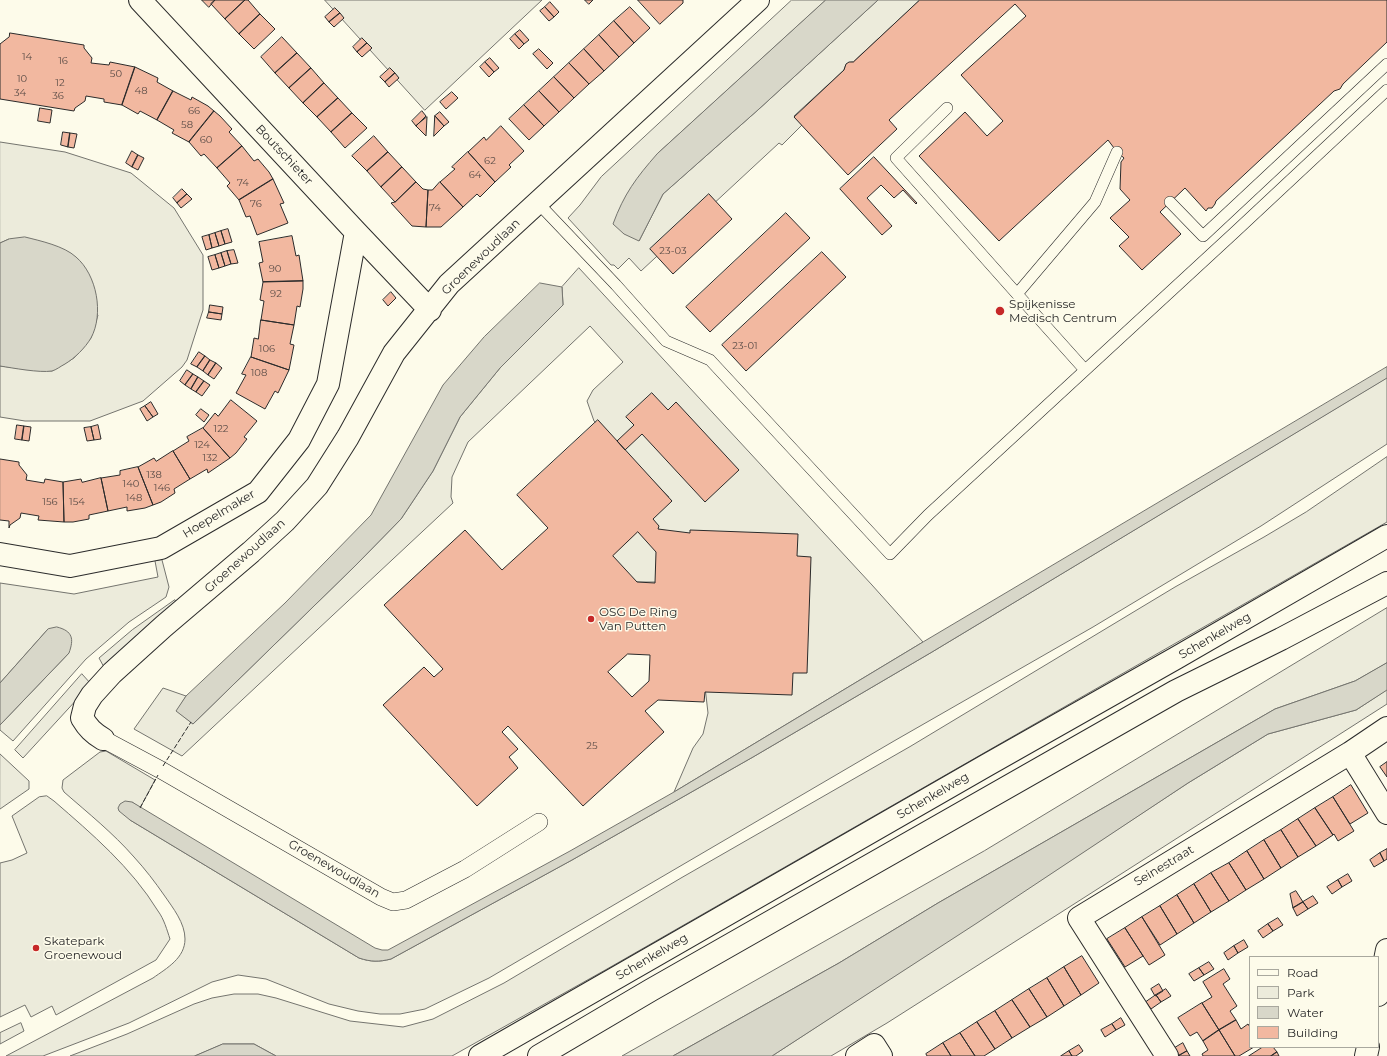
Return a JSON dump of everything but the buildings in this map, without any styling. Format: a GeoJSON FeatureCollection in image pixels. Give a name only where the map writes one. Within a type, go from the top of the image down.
{"type":"FeatureCollection","features":[{"type":"Feature","properties":{"kind":"street","name":"Boutschieter"},"geometry":{"type":"LineString","coordinates":[[140,0],[430,310]]}},
{"type":"Feature","properties":{"kind":"street","name":"Groenewoudlaan"},"geometry":{"type":"LineString","coordinates":[[538,822],[465,869],[406,900],[393,902],[381,897],[194,789],[103,739],[90,730],[82,718],[85,706],[92,695],[112,673],[280,526],[317,486],[348,437],[394,353],[430,310],[449,284],[538,204],[758,0]]}},
{"type":"Feature","properties":{"kind":"street","name":"Hoepelmaker"},"geometry":{"type":"LineString","coordinates":[[0,554],[70,566],[161,548],[258,492],[299,440],[328,384],[356,232]]}},
{"type":"Feature","properties":{"kind":"street","name":"Schenkelweg"},"geometry":{"type":"LineString","coordinates":[[480,1056],[1387,536]]}},
{"type":"Feature","properties":{"kind":"street"},"geometry":{"type":"LineString","coordinates":[[539,1056],[651,990],[1169,695],[1281,639],[1387,583]]}},
{"type":"Feature","properties":{"kind":"street","name":"Seinestraat"},"geometry":{"type":"LineString","coordinates":[[1167,1056],[1079,918],[1350,753],[1387,728]]}},
{"type":"Feature","properties":{"kind":"street"},"geometry":{"type":"LineString","coordinates":[[1350,753],[1387,813]]}},
{"type":"Feature","properties":{"kind":"street"},"geometry":{"type":"LineString","coordinates":[[1379,990],[1387,950]]}},
{"type":"Feature","properties":{"kind":"lane"},"geometry":{"type":"LineString","coordinates":[[1170,202],[1203,236],[1387,64]]}},
{"type":"Feature","properties":{"kind":"lane"},"geometry":{"type":"LineString","coordinates":[[538,204],[616,285],[666,341],[710,360],[890,554],[928,515],[1387,90]]}},
{"type":"Feature","properties":{"kind":"lane"},"geometry":{"type":"LineString","coordinates":[[947,108],[896,158],[1085,370]]}},
{"type":"Feature","properties":{"kind":"lane"},"geometry":{"type":"LineString","coordinates":[[1017,294],[1095,202],[1117,152]]}},
{"type":"Feature","properties":{"kind":"green space"},"geometry":{"type":"Polygon","coordinates":[[[325,0],[542,0],[425,110],[325,0]]]}},
{"type":"Feature","properties":{"kind":"green space"},"geometry":{"type":"Polygon","coordinates":[[[792,0],[826,0],[657,154],[639,241],[663,194],[759,109],[878,0],[920,0],[853,62],[847,64],[844,70],[794,116],[802,125],[782,145],[779,143],[641,271],[629,258],[618,269],[614,265],[611,265],[568,218],[601,177],[792,0]]]}},
{"type":"Feature","properties":{"kind":"green space"},"geometry":{"type":"Polygon","coordinates":[[[0,142],[65,152],[131,173],[174,208],[203,255],[203,310],[187,360],[182,367],[143,401],[90,421],[25,421],[0,417],[0,366],[52,371],[74,358],[91,338],[98,315],[9,239],[0,243],[0,142]]]}},
{"type":"Feature","properties":{"kind":"green space"},"geometry":{"type":"Polygon","coordinates":[[[579,268],[923,642],[674,792],[693,748],[703,734],[708,713],[705,687],[657,582],[632,582],[609,554],[669,497],[594,421],[587,401],[593,390],[623,362],[590,326],[468,442],[452,477],[451,497],[453,503],[182,756],[134,729],[163,688],[186,696],[177,711],[193,724],[401,519],[433,471],[460,417],[500,368],[563,305],[562,287],[579,268]]]}},
{"type":"Feature","properties":{"kind":"green space"},"geometry":{"type":"Polygon","coordinates":[[[1387,378],[1387,444],[1261,526],[1093,627],[894,741],[489,978],[425,1009],[400,1014],[380,1014],[358,1011],[329,1004],[266,979],[238,975],[212,982],[129,1023],[43,1056],[6,1056],[153,978],[179,957],[184,946],[185,939],[181,921],[150,876],[118,840],[64,792],[62,788],[63,780],[100,752],[106,751],[155,780],[140,808],[132,802],[130,820],[359,958],[375,961],[391,959],[572,860],[753,757],[932,652],[1387,378]]]}},
{"type":"Feature","properties":{"kind":"green space"},"geometry":{"type":"Polygon","coordinates":[[[1387,457],[1387,522],[607,969],[452,1056],[276,1056],[254,1044],[223,1044],[195,1056],[70,1056],[127,1034],[194,1004],[212,998],[234,994],[258,994],[276,998],[350,1021],[403,1027],[433,1019],[504,983],[681,878],[911,746],[1175,587],[1306,512],[1387,457]]]}},
{"type":"Feature","properties":{"kind":"green space"},"geometry":{"type":"Polygon","coordinates":[[[162,560],[169,587],[166,597],[129,622],[86,659],[13,741],[0,730],[0,725],[69,653],[48,629],[0,683],[0,583],[74,594],[158,577],[155,561],[162,560]]]}},
{"type":"Feature","properties":{"kind":"green space"},"geometry":{"type":"Polygon","coordinates":[[[175,600],[177,604],[105,669],[99,658],[132,630],[175,600]]]}},
{"type":"Feature","properties":{"kind":"green space"},"geometry":{"type":"Polygon","coordinates":[[[1387,608],[1387,663],[1355,681],[1275,709],[938,903],[839,963],[673,1056],[622,1056],[984,851],[1387,608]]]}},
{"type":"Feature","properties":{"kind":"green space"},"geometry":{"type":"Polygon","coordinates":[[[82,674],[91,684],[23,758],[15,750],[82,674]]]}},
{"type":"Feature","properties":{"kind":"green space"},"geometry":{"type":"Polygon","coordinates":[[[1387,690],[1387,704],[887,1023],[831,1056],[772,1056],[1188,783],[1268,734],[1356,710],[1387,690]]]}},
{"type":"Feature","properties":{"kind":"green space"},"geometry":{"type":"Polygon","coordinates":[[[0,754],[29,781],[29,789],[0,809],[0,754]]]}},
{"type":"Feature","properties":{"kind":"green space"},"geometry":{"type":"Polygon","coordinates":[[[47,796],[110,852],[136,880],[160,914],[170,939],[156,960],[56,1015],[52,1006],[31,1017],[25,1005],[0,1017],[0,863],[12,860],[27,853],[12,816],[39,797],[47,796]]]}},
{"type":"Feature","properties":{"kind":"green space"},"geometry":{"type":"Polygon","coordinates":[[[21,1023],[24,1031],[0,1044],[0,1033],[21,1023]]]}},
{"type":"Feature","properties":{"kind":"water"},"geometry":{"type":"Polygon","coordinates":[[[826,0],[878,0],[759,109],[663,194],[639,241],[624,234],[613,224],[617,213],[631,187],[657,154],[826,0]]]}},
{"type":"Feature","properties":{"kind":"water"},"geometry":{"type":"Polygon","coordinates":[[[25,237],[59,247],[76,257],[89,274],[96,295],[98,307],[97,318],[91,338],[76,356],[52,371],[33,371],[0,366],[0,243],[9,239],[25,237]]]}},
{"type":"Feature","properties":{"kind":"water"},"geometry":{"type":"Polygon","coordinates":[[[540,283],[562,287],[563,305],[500,368],[460,417],[433,471],[401,519],[193,724],[176,711],[186,696],[285,603],[371,515],[443,385],[484,337],[540,283]]]}},
{"type":"Feature","properties":{"kind":"water"},"geometry":{"type":"Polygon","coordinates":[[[1387,367],[1387,378],[932,652],[753,757],[572,860],[391,959],[375,961],[359,958],[130,820],[119,811],[118,808],[120,804],[125,801],[132,802],[375,948],[388,950],[570,851],[674,792],[923,642],[1387,367]]]}},
{"type":"Feature","properties":{"kind":"water"},"geometry":{"type":"Polygon","coordinates":[[[57,627],[66,631],[71,636],[72,640],[69,653],[0,725],[0,683],[48,629],[57,627]]]}},
{"type":"Feature","properties":{"kind":"water"},"geometry":{"type":"Polygon","coordinates":[[[1387,663],[1387,690],[1356,710],[1268,734],[1188,783],[977,923],[772,1056],[673,1056],[839,963],[938,903],[1275,709],[1355,681],[1387,663]]]}},
{"type":"Feature","properties":{"kind":"water"},"geometry":{"type":"Polygon","coordinates":[[[223,1044],[254,1044],[276,1056],[195,1056],[223,1044]]]}},
{"type":"Feature","properties":{"kind":"fence"},"geometry":{"type":"LineString","coordinates":[[163,766],[191,722]]}},
{"type":"Feature","properties":{"kind":"fence"},"geometry":{"type":"LineString","coordinates":[[140,808],[158,775]]}},
{"type":"Feature","properties":{"kind":"place","name":"Spijkenisse Medisch Centrum"},"geometry":{"type":"Point","coordinates":[1000,311]}},
{"type":"Feature","properties":{"kind":"place","name":"OSG De Ring Van Putten"},"geometry":{"type":"Point","coordinates":[591,619]}},
{"type":"Feature","properties":{"kind":"place","name":"Skatepark Groenewoud"},"geometry":{"type":"Point","coordinates":[36,948]}}]}
